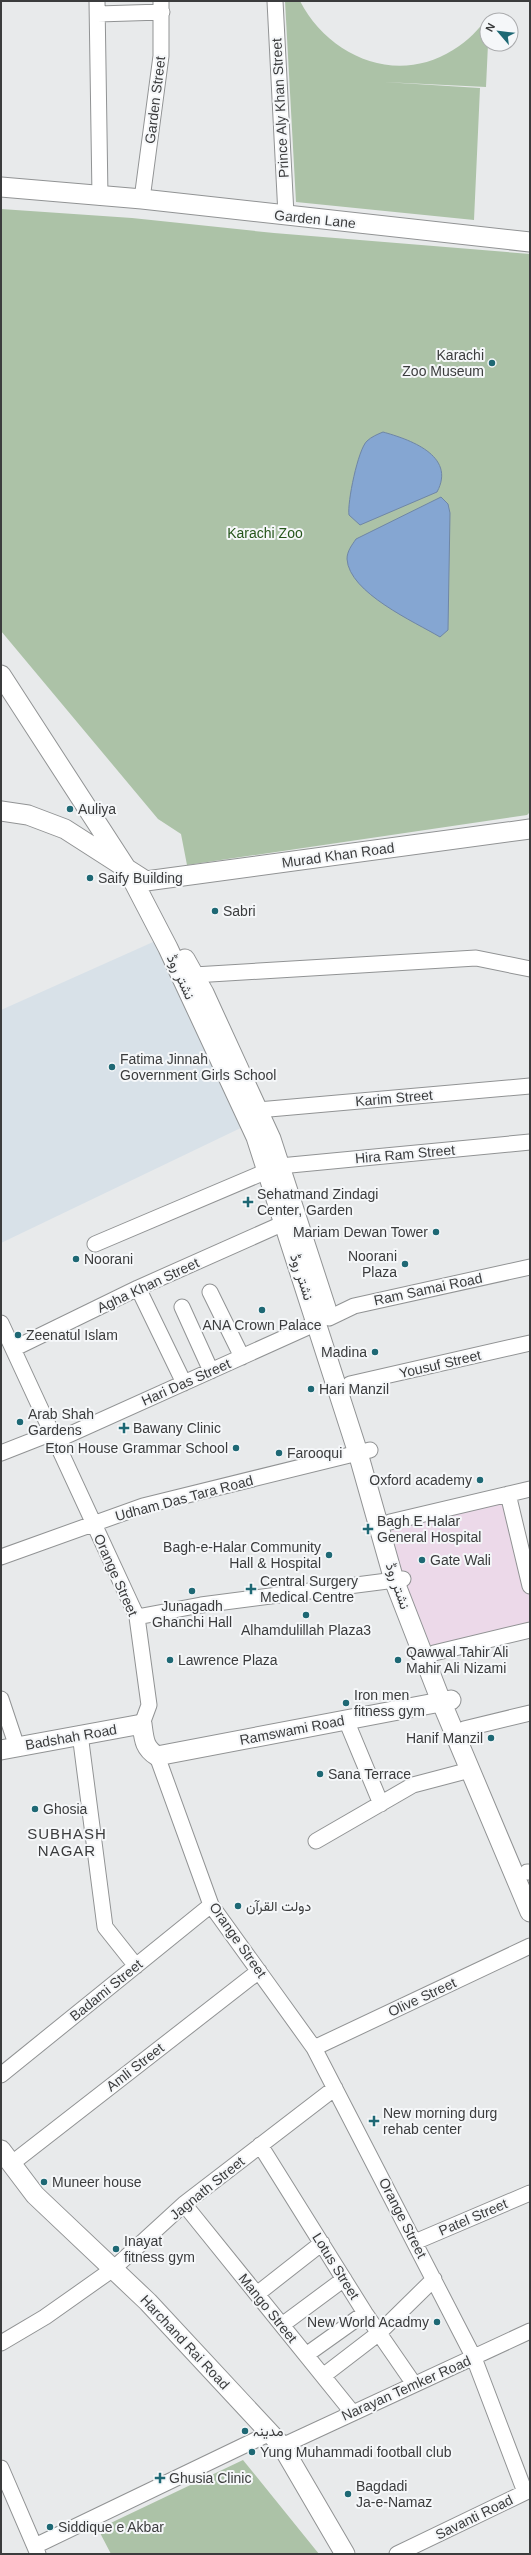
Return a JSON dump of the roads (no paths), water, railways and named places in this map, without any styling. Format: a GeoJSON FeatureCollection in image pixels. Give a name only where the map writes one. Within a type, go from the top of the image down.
{"type":"FeatureCollection","features":[{"type":"Feature","properties":{"kind":"main road","name":"Garden Lane"},"geometry":{"type":"LineString","coordinates":[[1,187],[100,197],[142,199],[530,242]]}},
{"type":"Feature","properties":{"kind":"main road","name":"نشتر روڈ"},"geometry":{"type":"LineString","coordinates":[[1,660],[146,881],[194,975],[258,1110],[273,1168],[284,1223],[350,1384],[364,1452],[390,1522],[399,1580],[434,1653],[446,1701],[464,1729],[529,1874]]}},
{"type":"Feature","properties":{"kind":"main road","name":"نشتر روڈ"},"geometry":{"type":"LineString","coordinates":[[1,675],[128,871],[168,948],[256,1137],[273,1168],[364,1452],[399,1580],[446,1701],[470,1770],[530,1912]]}},
{"type":"Feature","properties":{"kind":"main road"},"geometry":{"type":"LineString","coordinates":[[1,811],[28,815],[65,829],[128,871],[146,881]]}},
{"type":"Feature","properties":{"kind":"main road","name":"Murad Khan Road"},"geometry":{"type":"LineString","coordinates":[[146,881],[530,829]]}},
{"type":"Feature","properties":{"kind":"main road","name":"Ramswami Road"},"geometry":{"type":"LineString","coordinates":[[157,1756],[446,1701]]}},
{"type":"Feature","properties":{"kind":"main road","name":"Badshah Road"},"geometry":{"type":"LineString","coordinates":[[9,1748],[142,1724]]}},
{"type":"Feature","properties":{"kind":"main road","name":"Orange Street"},"geometry":{"type":"LineString","coordinates":[[142,1724],[144,1743],[148,1751],[157,1756]]}},
{"type":"Feature","properties":{"kind":"main road","name":"Harchand Rai Road"},"geometry":{"type":"LineString","coordinates":[[6,2157],[35,2196],[148,2302],[276,2440],[345,2554]]}},
{"type":"Feature","properties":{"kind":"street","name":"Prince Aly Khan Street"},"geometry":{"type":"LineString","coordinates":[[275,1],[286,215]]}},
{"type":"Feature","properties":{"kind":"street"},"geometry":{"type":"LineString","coordinates":[[100,197],[98,7],[162,6]]}},
{"type":"Feature","properties":{"kind":"street","name":"Garden Street"},"geometry":{"type":"LineString","coordinates":[[142,199],[162,56],[162,6]]}},
{"type":"Feature","properties":{"kind":"street"},"geometry":{"type":"LineString","coordinates":[[194,975],[476,958],[530,969]]}},
{"type":"Feature","properties":{"kind":"street","name":"Karim Street"},"geometry":{"type":"LineString","coordinates":[[258,1110],[530,1086]]}},
{"type":"Feature","properties":{"kind":"street","name":"Hira Ram Street"},"geometry":{"type":"LineString","coordinates":[[95,1244],[273,1168],[530,1142]]}},
{"type":"Feature","properties":{"kind":"street","name":"Agha Khan Street"},"geometry":{"type":"LineString","coordinates":[[13,1349],[138,1288],[284,1223]]}},
{"type":"Feature","properties":{"kind":"street","name":"Ram Samai Road"},"geometry":{"type":"LineString","coordinates":[[323,1321],[354,1306],[530,1267]]}},
{"type":"Feature","properties":{"kind":"street"},"geometry":{"type":"LineString","coordinates":[[138,1288],[184,1383]]}},
{"type":"Feature","properties":{"kind":"street"},"geometry":{"type":"LineString","coordinates":[[210,1292],[242,1357]]}},
{"type":"Feature","properties":{"kind":"street"},"geometry":{"type":"LineString","coordinates":[[182,1307],[211,1371]]}},
{"type":"Feature","properties":{"kind":"street","name":"Hari Das Street"},"geometry":{"type":"LineString","coordinates":[[1,1453],[54,1437],[184,1383],[323,1321]]}},
{"type":"Feature","properties":{"kind":"street","name":"Orange Street"},"geometry":{"type":"LineString","coordinates":[[1,1323],[137,1617],[149,1705],[142,1724]]}},
{"type":"Feature","properties":{"kind":"street","name":"Yousuf Street"},"geometry":{"type":"LineString","coordinates":[[350,1384],[530,1343]]}},
{"type":"Feature","properties":{"kind":"street","name":"Udham Das Tara Road"},"geometry":{"type":"LineString","coordinates":[[1,1557],[143,1506],[364,1452]]}},
{"type":"Feature","properties":{"kind":"street"},"geometry":{"type":"LineString","coordinates":[[390,1522],[530,1489]]}},
{"type":"Feature","properties":{"kind":"street"},"geometry":{"type":"LineString","coordinates":[[508,1494],[530,1586]]}},
{"type":"Feature","properties":{"kind":"street"},"geometry":{"type":"LineString","coordinates":[[137,1617],[201,1605],[399,1580]]}},
{"type":"Feature","properties":{"kind":"street"},"geometry":{"type":"LineString","coordinates":[[434,1653],[530,1630]]}},
{"type":"Feature","properties":{"kind":"street"},"geometry":{"type":"LineString","coordinates":[[1,1698],[9,1748]]}},
{"type":"Feature","properties":{"kind":"street"},"geometry":{"type":"LineString","coordinates":[[464,1729],[530,1714]]}},
{"type":"Feature","properties":{"kind":"street"},"geometry":{"type":"LineString","coordinates":[[346,1720],[381,1804]]}},
{"type":"Feature","properties":{"kind":"street"},"geometry":{"type":"LineString","coordinates":[[80,1734],[105,1927],[136,1966]]}},
{"type":"Feature","properties":{"kind":"street","name":"Orange Street"},"geometry":{"type":"LineString","coordinates":[[157,1756],[211,1905],[314,2048],[474,2358],[528,2491]]}},
{"type":"Feature","properties":{"kind":"street"},"geometry":{"type":"LineString","coordinates":[[316,1841],[413,1785],[470,1770]]}},
{"type":"Feature","properties":{"kind":"street","name":"Badami Street"},"geometry":{"type":"LineString","coordinates":[[1,2075],[211,1905]]}},
{"type":"Feature","properties":{"kind":"street","name":"Olive Street"},"geometry":{"type":"LineString","coordinates":[[314,2048],[530,1946]]}},
{"type":"Feature","properties":{"kind":"street","name":"Amli Street"},"geometry":{"type":"LineString","coordinates":[[6,2157],[259,1971]]}},
{"type":"Feature","properties":{"kind":"street","name":"Jagnath Street"},"geometry":{"type":"LineString","coordinates":[[1,2343],[44,2317],[113,2269],[184,2204],[335,2088]]}},
{"type":"Feature","properties":{"kind":"street","name":"Lotus Street"},"geometry":{"type":"LineString","coordinates":[[260,2145],[365,2313],[414,2384]]}},
{"type":"Feature","properties":{"kind":"street","name":"Patel Street"},"geometry":{"type":"LineString","coordinates":[[415,2242],[530,2193]]}},
{"type":"Feature","properties":{"kind":"street","name":"Mango Street"},"geometry":{"type":"LineString","coordinates":[[184,2204],[352,2412]]}},
{"type":"Feature","properties":{"kind":"street"},"geometry":{"type":"LineString","coordinates":[[257,2294],[322,2244]]}},
{"type":"Feature","properties":{"kind":"street"},"geometry":{"type":"LineString","coordinates":[[282,2325],[344,2279]]}},
{"type":"Feature","properties":{"kind":"street"},"geometry":{"type":"LineString","coordinates":[[323,2376],[380,2333],[434,2279]]}},
{"type":"Feature","properties":{"kind":"street"},"geometry":{"type":"LineString","coordinates":[[306,2355],[365,2313]]}},
{"type":"Feature","properties":{"kind":"street","name":"Narayan Temker Road"},"geometry":{"type":"LineString","coordinates":[[37,2550],[276,2440],[352,2412],[474,2358],[530,2331]]}},
{"type":"Feature","properties":{"kind":"street"},"geometry":{"type":"LineString","coordinates":[[2,2470],[37,2550]]}},
{"type":"Feature","properties":{"kind":"street","name":"Savanti Road"},"geometry":{"type":"LineString","coordinates":[[397,2554],[528,2491]]}},
{"type":"Feature","properties":{"kind":"water"},"geometry":{"type":"Polygon","coordinates":[[[383,432],[405,439],[427,451],[441,468],[441,479],[437,492],[360,525],[349,515],[354,476],[360,454],[367,441],[383,432]]]}},
{"type":"Feature","properties":{"kind":"water"},"geometry":{"type":"Polygon","coordinates":[[[441,497],[448,504],[450,513],[448,630],[440,637],[400,615],[371,595],[359,583],[351,571],[347,556],[356,539],[441,497]]]}},
{"type":"Feature","properties":{"kind":"place","name":"Karachi Zoo Museum"},"geometry":{"type":"Point","coordinates":[492,363]}},
{"type":"Feature","properties":{"kind":"place","name":"Auliya"},"geometry":{"type":"Point","coordinates":[70,809]}},
{"type":"Feature","properties":{"kind":"place","name":"Saify Building"},"geometry":{"type":"Point","coordinates":[90,878]}},
{"type":"Feature","properties":{"kind":"place","name":"Sabri"},"geometry":{"type":"Point","coordinates":[215,911]}},
{"type":"Feature","properties":{"kind":"place","name":"Fatima Jinnah Government Girls School"},"geometry":{"type":"Point","coordinates":[112,1067]}},
{"type":"Feature","properties":{"kind":"place","name":"Sehatmand Zindagi Center, Garden"},"geometry":{"type":"Point","coordinates":[248,1202]}},
{"type":"Feature","properties":{"kind":"place","name":"Mariam Dewan Tower"},"geometry":{"type":"Point","coordinates":[436,1232]}},
{"type":"Feature","properties":{"kind":"place","name":"Noorani"},"geometry":{"type":"Point","coordinates":[76,1259]}},
{"type":"Feature","properties":{"kind":"place","name":"Noorani Plaza"},"geometry":{"type":"Point","coordinates":[405,1264]}},
{"type":"Feature","properties":{"kind":"place","name":"ANA Crown Palace"},"geometry":{"type":"Point","coordinates":[262,1310]}},
{"type":"Feature","properties":{"kind":"place","name":"Zeenatul Islam"},"geometry":{"type":"Point","coordinates":[18,1335]}},
{"type":"Feature","properties":{"kind":"place","name":"Madina"},"geometry":{"type":"Point","coordinates":[375,1352]}},
{"type":"Feature","properties":{"kind":"place","name":"Hari Manzil"},"geometry":{"type":"Point","coordinates":[311,1389]}},
{"type":"Feature","properties":{"kind":"place","name":"Arab Shah Gardens"},"geometry":{"type":"Point","coordinates":[20,1422]}},
{"type":"Feature","properties":{"kind":"place","name":"Bawany Clinic"},"geometry":{"type":"Point","coordinates":[124,1428]}},
{"type":"Feature","properties":{"kind":"place","name":"Eton House Grammar School"},"geometry":{"type":"Point","coordinates":[236,1448]}},
{"type":"Feature","properties":{"kind":"place","name":"Farooqui"},"geometry":{"type":"Point","coordinates":[279,1453]}},
{"type":"Feature","properties":{"kind":"place","name":"Oxford academy"},"geometry":{"type":"Point","coordinates":[480,1480]}},
{"type":"Feature","properties":{"kind":"place","name":"Bagh E Halar General Hospital"},"geometry":{"type":"Point","coordinates":[368,1529]}},
{"type":"Feature","properties":{"kind":"place","name":"Bagh-e-Halar Community Hall & Hospital"},"geometry":{"type":"Point","coordinates":[329,1555]}},
{"type":"Feature","properties":{"kind":"place","name":"Gate Wali"},"geometry":{"type":"Point","coordinates":[422,1560]}},
{"type":"Feature","properties":{"kind":"place","name":"Central Surgery Medical Centre"},"geometry":{"type":"Point","coordinates":[251,1589]}},
{"type":"Feature","properties":{"kind":"place","name":"Junagadh Ghanchi Hall"},"geometry":{"type":"Point","coordinates":[192,1591]}},
{"type":"Feature","properties":{"kind":"place","name":"Alhamdulillah Plaza3"},"geometry":{"type":"Point","coordinates":[306,1615]}},
{"type":"Feature","properties":{"kind":"place","name":"Lawrence Plaza"},"geometry":{"type":"Point","coordinates":[170,1660]}},
{"type":"Feature","properties":{"kind":"place","name":"Qawwal Tahir Ali Mahir Ali Nizami"},"geometry":{"type":"Point","coordinates":[398,1660]}},
{"type":"Feature","properties":{"kind":"place","name":"Iron men fitness gym"},"geometry":{"type":"Point","coordinates":[346,1703]}},
{"type":"Feature","properties":{"kind":"place","name":"Hanif Manzil"},"geometry":{"type":"Point","coordinates":[491,1738]}},
{"type":"Feature","properties":{"kind":"place","name":"Sana Terrace"},"geometry":{"type":"Point","coordinates":[320,1774]}},
{"type":"Feature","properties":{"kind":"place","name":"Ghosia"},"geometry":{"type":"Point","coordinates":[35,1809]}},
{"type":"Feature","properties":{"kind":"place","name":"دولت القرآن"},"geometry":{"type":"Point","coordinates":[238,1906]}},
{"type":"Feature","properties":{"kind":"place","name":"New morning durg rehab center"},"geometry":{"type":"Point","coordinates":[374,2121]}},
{"type":"Feature","properties":{"kind":"place","name":"Muneer house"},"geometry":{"type":"Point","coordinates":[44,2182]}},
{"type":"Feature","properties":{"kind":"place","name":"Inayat fitness gym"},"geometry":{"type":"Point","coordinates":[116,2249]}},
{"type":"Feature","properties":{"kind":"place","name":"New World Acadmy"},"geometry":{"type":"Point","coordinates":[437,2322]}},
{"type":"Feature","properties":{"kind":"place","name":"مدینہ"},"geometry":{"type":"Point","coordinates":[245,2431]}},
{"type":"Feature","properties":{"kind":"place","name":"Yung Muhammadi football club"},"geometry":{"type":"Point","coordinates":[252,2452]}},
{"type":"Feature","properties":{"kind":"place","name":"Ghusia Clinic"},"geometry":{"type":"Point","coordinates":[160,2478]}},
{"type":"Feature","properties":{"kind":"place","name":"Bagdadi Ja-e-Namaz"},"geometry":{"type":"Point","coordinates":[348,2494]}},
{"type":"Feature","properties":{"kind":"place","name":"Siddique e Akbar"},"geometry":{"type":"Point","coordinates":[50,2527]}},
{"type":"Feature","properties":{"kind":"district","name":"SUBHASH NAGAR"},"geometry":{"type":"Point","coordinates":[67,1842]}},
{"type":"Feature","properties":{"kind":"park label","name":"Karachi Zoo"},"geometry":{"type":"Point","coordinates":[265,533]}}]}
